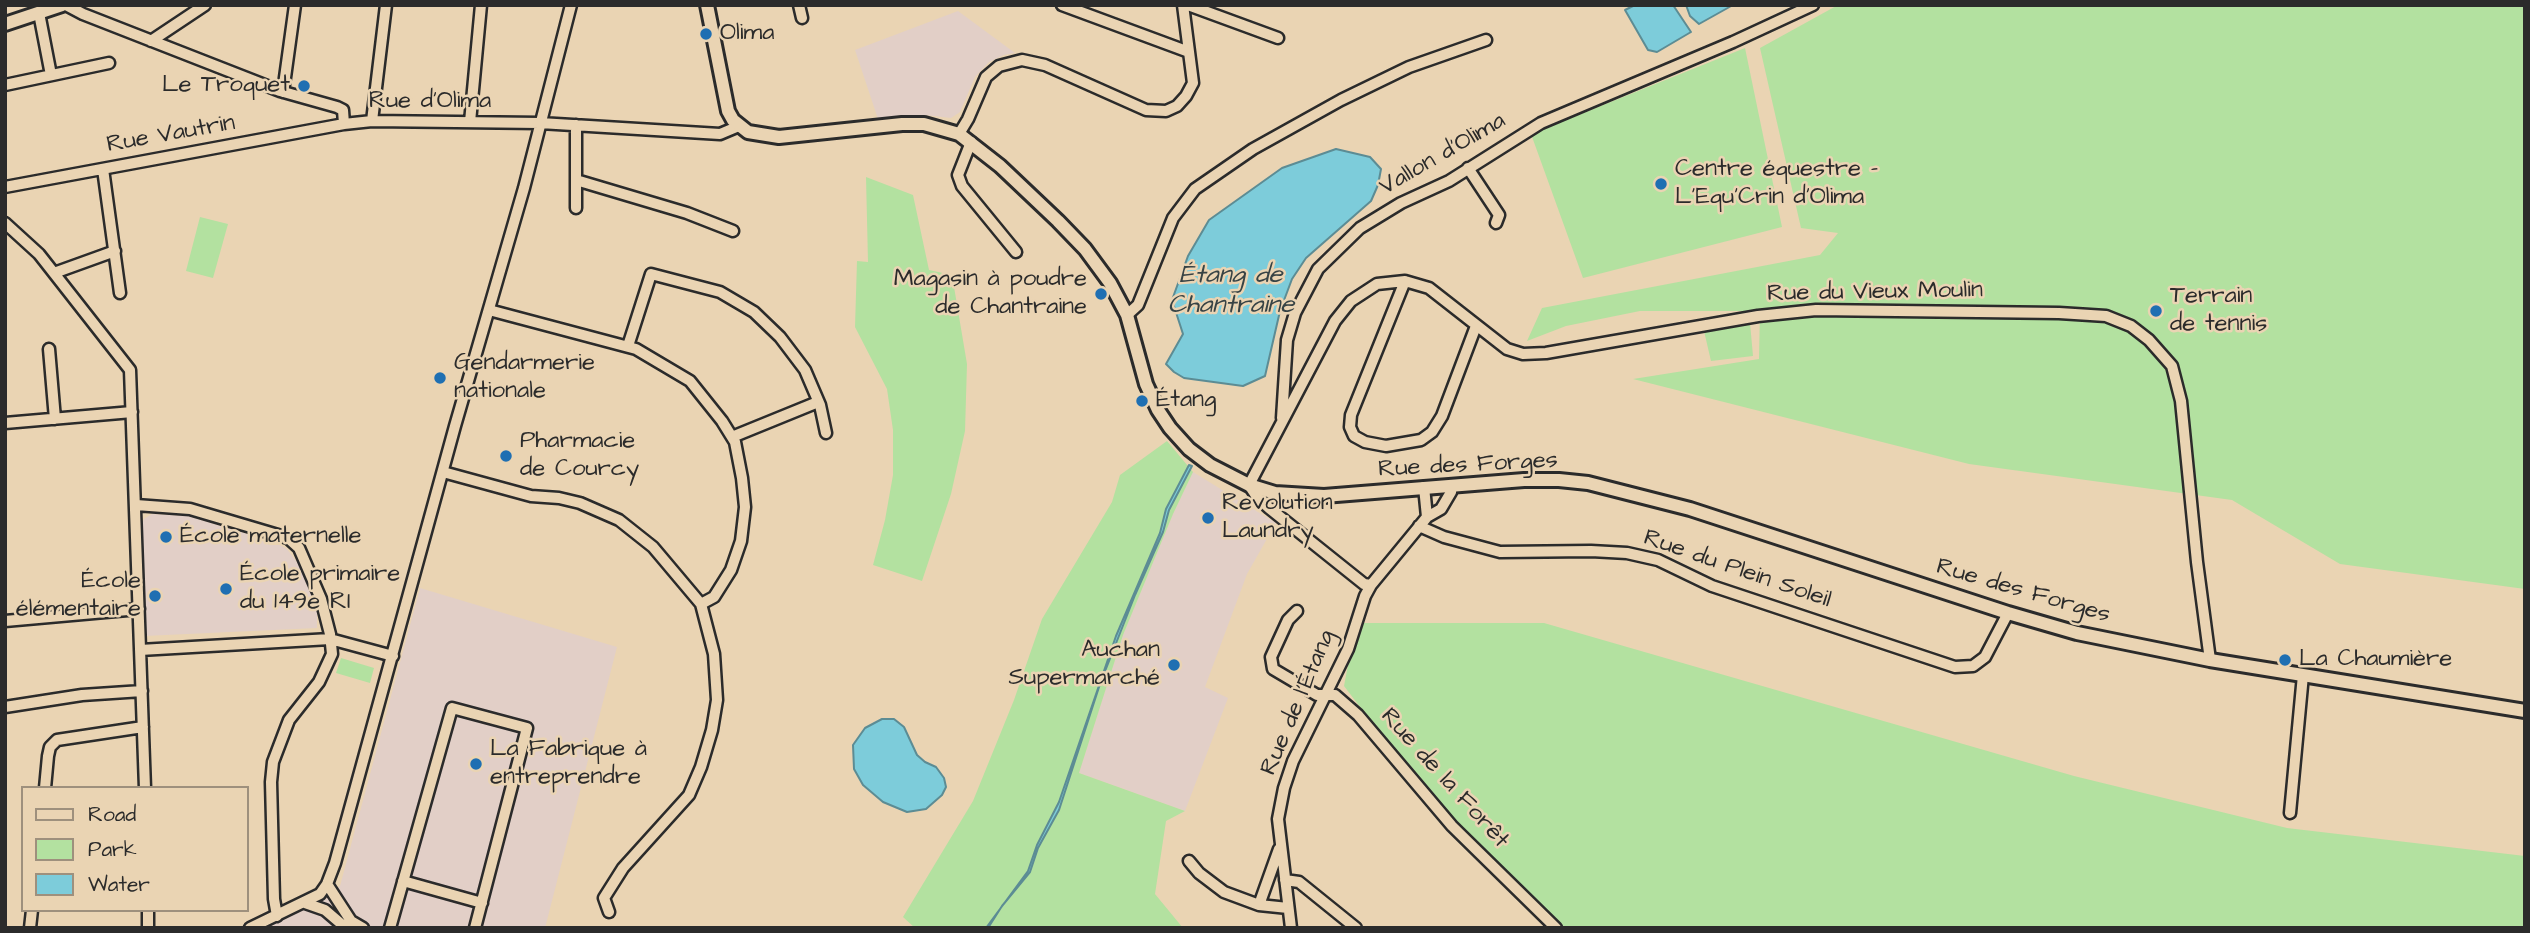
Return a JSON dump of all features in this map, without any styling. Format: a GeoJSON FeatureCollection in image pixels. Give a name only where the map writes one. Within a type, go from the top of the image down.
{"type":"FeatureCollection","features":[{"type":"Feature","properties":{"kind":"main road"},"geometry":{"type":"LineString","coordinates":[[5,24],[62,5]]}},
{"type":"Feature","properties":{"kind":"main road"},"geometry":{"type":"LineString","coordinates":[[707,5],[728,111],[739,126]]}},
{"type":"Feature","properties":{"kind":"main road","name":"Rue des Forges"},"geometry":{"type":"LineString","coordinates":[[739,126],[758,135],[779,137],[924,124],[959,134],[971,142],[1058,221],[1110,283],[1127,315],[1146,384],[1170,428],[1189,449],[1210,465],[1249,485],[1299,496],[1559,480],[1611,488],[1690,509],[2077,633],[2210,660],[2525,711]]}},
{"type":"Feature","properties":{"kind":"street","name":"Rue d'Olima"},"geometry":{"type":"LineString","coordinates":[[62,5],[283,92],[337,107],[342,110],[344,124],[372,121],[540,123],[720,134],[739,126]]}},
{"type":"Feature","properties":{"kind":"street"},"geometry":{"type":"LineString","coordinates":[[151,41],[205,5]]}},
{"type":"Feature","properties":{"kind":"street"},"geometry":{"type":"LineString","coordinates":[[283,92],[295,5]]}},
{"type":"Feature","properties":{"kind":"street"},"geometry":{"type":"LineString","coordinates":[[372,121],[386,5]]}},
{"type":"Feature","properties":{"kind":"street"},"geometry":{"type":"LineString","coordinates":[[470,122],[481,5]]}},
{"type":"Feature","properties":{"kind":"street"},"geometry":{"type":"LineString","coordinates":[[250,928],[305,903],[320,894],[327,884],[393,656],[571,5]]}},
{"type":"Feature","properties":{"kind":"street"},"geometry":{"type":"LineString","coordinates":[[799,5],[802,18]]}},
{"type":"Feature","properties":{"kind":"street"},"geometry":{"type":"LineString","coordinates":[[1063,5],[1189,52]]}},
{"type":"Feature","properties":{"kind":"street"},"geometry":{"type":"LineString","coordinates":[[959,134],[986,77],[999,66],[1022,60],[1045,65],[1146,110],[1166,111],[1177,106],[1193,83],[1185,5],[1278,38]]}},
{"type":"Feature","properties":{"kind":"street","name":"Vallon d'Olima"},"geometry":{"type":"LineString","coordinates":[[1249,485],[1282,422],[1287,340],[1294,313],[1318,269],[1360,228],[1401,202],[1449,181],[1541,123],[1721,48],[1813,5]]}},
{"type":"Feature","properties":{"kind":"street"},"geometry":{"type":"LineString","coordinates":[[38,13],[51,75]]}},
{"type":"Feature","properties":{"kind":"street"},"geometry":{"type":"LineString","coordinates":[[1127,315],[1138,305],[1173,218],[1195,190],[1253,149],[1341,100],[1409,67],[1486,40]]}},
{"type":"Feature","properties":{"kind":"street"},"geometry":{"type":"LineString","coordinates":[[5,85],[109,63]]}},
{"type":"Feature","properties":{"kind":"street","name":"Rue Vautrin"},"geometry":{"type":"LineString","coordinates":[[5,187],[344,124]]}},
{"type":"Feature","properties":{"kind":"street"},"geometry":{"type":"LineString","coordinates":[[576,125],[576,208]]}},
{"type":"Feature","properties":{"kind":"street"},"geometry":{"type":"LineString","coordinates":[[971,142],[958,175],[962,186],[1016,252]]}},
{"type":"Feature","properties":{"kind":"street"},"geometry":{"type":"LineString","coordinates":[[103,169],[120,293]]}},
{"type":"Feature","properties":{"kind":"street"},"geometry":{"type":"LineString","coordinates":[[1468,169],[1499,215],[1496,223]]}},
{"type":"Feature","properties":{"kind":"street"},"geometry":{"type":"LineString","coordinates":[[576,180],[687,213],[733,231]]}},
{"type":"Feature","properties":{"kind":"street"},"geometry":{"type":"LineString","coordinates":[[5,223],[39,254],[130,370],[145,786]]}},
{"type":"Feature","properties":{"kind":"street"},"geometry":{"type":"LineString","coordinates":[[54,273],[115,251]]}},
{"type":"Feature","properties":{"kind":"street"},"geometry":{"type":"LineString","coordinates":[[628,346],[652,274],[720,292],[754,312],[780,337],[805,370],[818,402],[826,433]]}},
{"type":"Feature","properties":{"kind":"street"},"geometry":{"type":"LineString","coordinates":[[1282,422],[1335,321],[1351,301],[1377,284],[1405,281],[1351,415],[1350,427],[1354,436],[1365,442],[1386,446],[1422,440],[1432,432],[1442,416],[1476,326]]}},
{"type":"Feature","properties":{"kind":"street","name":"Rue du Vieux Moulin"},"geometry":{"type":"LineString","coordinates":[[1405,281],[1429,288],[1507,349],[1523,354],[1546,353],[1758,316],[1816,310],[2059,313],[2106,316],[2131,326],[2149,340],[2172,366],[2181,401],[2210,660]]}},
{"type":"Feature","properties":{"kind":"street"},"geometry":{"type":"LineString","coordinates":[[489,310],[628,346],[690,381],[732,437],[744,498],[741,541],[731,570],[714,597],[701,604]]}},
{"type":"Feature","properties":{"kind":"street"},"geometry":{"type":"LineString","coordinates":[[49,349],[55,419]]}},
{"type":"Feature","properties":{"kind":"street"},"geometry":{"type":"LineString","coordinates":[[732,437],[818,402]]}},
{"type":"Feature","properties":{"kind":"street"},"geometry":{"type":"LineString","coordinates":[[5,424],[132,412]]}},
{"type":"Feature","properties":{"kind":"street"},"geometry":{"type":"LineString","coordinates":[[443,472],[531,495],[580,503],[619,520],[653,547],[701,604],[714,653],[717,700],[712,730],[701,767],[689,795],[623,868],[604,898],[609,912]]}},
{"type":"Feature","properties":{"kind":"street"},"geometry":{"type":"LineString","coordinates":[[1249,485],[1269,508],[1364,584],[1371,585]]}},
{"type":"Feature","properties":{"kind":"street","name":"Rue de l'Étang"},"geometry":{"type":"LineString","coordinates":[[1291,928],[1278,818],[1293,761],[1348,649],[1371,585],[1427,517],[1441,509],[1452,485]]}},
{"type":"Feature","properties":{"kind":"street"},"geometry":{"type":"LineString","coordinates":[[1424,487],[1427,517]]}},
{"type":"Feature","properties":{"kind":"street"},"geometry":{"type":"LineString","coordinates":[[136,505],[190,509],[288,538],[299,548],[321,599],[332,654],[320,682],[289,720],[273,762],[273,877],[277,916]]}},
{"type":"Feature","properties":{"kind":"street","name":"Rue du Plein Soleil"},"geometry":{"type":"LineString","coordinates":[[1419,526],[1454,541],[1500,552],[1591,551],[1627,553],[1658,560],[1712,586],[1955,667],[1973,666],[1985,657],[2008,613]]}},
{"type":"Feature","properties":{"kind":"street"},"geometry":{"type":"LineString","coordinates":[[5,621],[139,609]]}},
{"type":"Feature","properties":{"kind":"street","name":"Rue de la Forêt"},"geometry":{"type":"LineString","coordinates":[[1297,611],[1289,620],[1271,657],[1272,669],[1317,695],[1335,695],[1358,715],[1452,826],[1556,928]]}},
{"type":"Feature","properties":{"kind":"street"},"geometry":{"type":"LineString","coordinates":[[140,650],[330,639],[393,656]]}},
{"type":"Feature","properties":{"kind":"street"},"geometry":{"type":"LineString","coordinates":[[2290,813],[2303,675]]}},
{"type":"Feature","properties":{"kind":"street"},"geometry":{"type":"LineString","coordinates":[[5,707],[82,695],[142,691]]}},
{"type":"Feature","properties":{"kind":"street"},"geometry":{"type":"LineString","coordinates":[[390,928],[452,708],[527,728],[474,928]]}},
{"type":"Feature","properties":{"kind":"street"},"geometry":{"type":"LineString","coordinates":[[45,786],[50,747],[57,740],[143,727]]}},
{"type":"Feature","properties":{"kind":"street"},"geometry":{"type":"LineString","coordinates":[[1259,905],[1280,846]]}},
{"type":"Feature","properties":{"kind":"street"},"geometry":{"type":"LineString","coordinates":[[1189,861],[1199,873],[1224,892],[1259,905],[1289,908]]}},
{"type":"Feature","properties":{"kind":"street"},"geometry":{"type":"LineString","coordinates":[[1285,880],[1299,883],[1356,928]]}},
{"type":"Feature","properties":{"kind":"street"},"geometry":{"type":"LineString","coordinates":[[403,881],[482,903]]}},
{"type":"Feature","properties":{"kind":"street"},"geometry":{"type":"LineString","coordinates":[[327,884],[351,921],[363,928]]}},
{"type":"Feature","properties":{"kind":"street"},"geometry":{"type":"LineString","coordinates":[[305,903],[325,911],[346,928]]}},
{"type":"Feature","properties":{"kind":"shaded area"},"geometry":{"type":"Polygon","coordinates":[[[958,11],[1015,53],[989,62],[975,77],[960,112],[951,118],[925,115],[878,119],[855,50],[958,11]]]}},
{"type":"Feature","properties":{"kind":"shaded area"},"geometry":{"type":"Polygon","coordinates":[[[1193,472],[1276,523],[1247,574],[1205,687],[1228,698],[1185,811],[1079,773],[1123,635],[1193,472]]]}},
{"type":"Feature","properties":{"kind":"shaded area","name":"École primaire du 149e RI"},"geometry":{"type":"Polygon","coordinates":[[[152,514],[188,516],[287,549],[303,570],[317,608],[317,628],[144,636],[140,528],[144,519],[152,514]]]}},
{"type":"Feature","properties":{"kind":"shaded area"},"geometry":{"type":"Polygon","coordinates":[[[420,588],[617,647],[545,928],[266,928],[299,912],[340,886],[420,588]]]}},
{"type":"Feature","properties":{"kind":"green space"},"geometry":{"type":"Polygon","coordinates":[[[1838,5],[2525,5],[2525,589],[2340,564],[2232,500],[1969,464],[1633,379],[1759,359],[1760,311],[1640,311],[1566,326],[1527,341],[1542,308],[1820,255],[1838,233],[1801,228],[1760,48],[1838,5]]]}},
{"type":"Feature","properties":{"kind":"green space","name":"Centre équestre - L'Equ'Crin d'Olima"},"geometry":{"type":"Polygon","coordinates":[[[1745,48],[1782,227],[1583,278],[1531,134],[1745,48]]]}},
{"type":"Feature","properties":{"kind":"green space"},"geometry":{"type":"Polygon","coordinates":[[[866,177],[913,195],[929,270],[952,275],[967,364],[965,431],[951,494],[922,581],[873,565],[893,475],[893,430],[887,389],[855,327],[857,261],[868,262],[866,177]]]}},
{"type":"Feature","properties":{"kind":"green space"},"geometry":{"type":"Polygon","coordinates":[[[200,217],[228,224],[213,278],[186,271],[200,217]]]}},
{"type":"Feature","properties":{"kind":"green space"},"geometry":{"type":"Polygon","coordinates":[[[1750,323],[1753,356],[1711,361],[1704,331],[1750,323]]]}},
{"type":"Feature","properties":{"kind":"green space"},"geometry":{"type":"Polygon","coordinates":[[[1167,441],[1193,472],[1123,635],[1079,773],[1185,811],[1166,821],[1155,894],[1183,928],[915,928],[903,917],[973,801],[1014,700],[1042,619],[1112,502],[1120,475],[1167,441]]]}},
{"type":"Feature","properties":{"kind":"green space"},"geometry":{"type":"Polygon","coordinates":[[[1356,623],[1544,623],[2074,776],[2287,828],[2525,856],[2525,928],[1554,928],[1441,813],[1344,686],[1356,623]]]}},
{"type":"Feature","properties":{"kind":"green space"},"geometry":{"type":"Polygon","coordinates":[[[341,658],[374,668],[370,683],[336,673],[341,658]]]}},
{"type":"Feature","properties":{"kind":"water"},"geometry":{"type":"Polygon","coordinates":[[[1635,5],[1673,5],[1691,32],[1657,52],[1648,50],[1625,10],[1635,5]]]}},
{"type":"Feature","properties":{"kind":"water"},"geometry":{"type":"Polygon","coordinates":[[[1686,5],[1733,5],[1699,24],[1690,16],[1686,5]]]}},
{"type":"Feature","properties":{"kind":"water","name":"Étang de Chantraine"},"geometry":{"type":"Polygon","coordinates":[[[1336,149],[1370,157],[1381,169],[1378,185],[1371,201],[1306,258],[1292,279],[1280,311],[1265,376],[1243,386],[1184,378],[1174,372],[1166,364],[1183,334],[1172,300],[1188,256],[1209,220],[1282,168],[1336,149]]]}},
{"type":"Feature","properties":{"kind":"water"},"geometry":{"type":"Polygon","coordinates":[[[1189,465],[1192,466],[1169,510],[1163,532],[1100,684],[1059,810],[1038,848],[1030,872],[1004,904],[1028,871],[1037,845],[1059,802],[1116,636],[1160,533],[1166,509],[1189,465]]]}},
{"type":"Feature","properties":{"kind":"water"},"geometry":{"type":"Polygon","coordinates":[[[882,719],[894,719],[904,727],[917,755],[936,767],[944,778],[946,787],[942,795],[926,809],[907,812],[883,802],[863,785],[854,769],[853,745],[865,728],[882,719]]]}},
{"type":"Feature","properties":{"kind":"place","name":"Olima"},"geometry":{"type":"Point","coordinates":[706,34]}},
{"type":"Feature","properties":{"kind":"place","name":"Le Troquet"},"geometry":{"type":"Point","coordinates":[304,86]}},
{"type":"Feature","properties":{"kind":"place","name":"Centre équestre - L'Equ'Crin d'Olima"},"geometry":{"type":"Point","coordinates":[1661,184]}},
{"type":"Feature","properties":{"kind":"place","name":"Magasin à poudre de Chantraine"},"geometry":{"type":"Point","coordinates":[1101,294]}},
{"type":"Feature","properties":{"kind":"place","name":"Terrain de tennis"},"geometry":{"type":"Point","coordinates":[2156,311]}},
{"type":"Feature","properties":{"kind":"place","name":"Gendarmerie nationale"},"geometry":{"type":"Point","coordinates":[440,378]}},
{"type":"Feature","properties":{"kind":"place","name":"Étang"},"geometry":{"type":"Point","coordinates":[1142,401]}},
{"type":"Feature","properties":{"kind":"place","name":"Pharmacie de Courcy"},"geometry":{"type":"Point","coordinates":[506,456]}},
{"type":"Feature","properties":{"kind":"place","name":"Revolution Laundry"},"geometry":{"type":"Point","coordinates":[1208,518]}},
{"type":"Feature","properties":{"kind":"place","name":"École maternelle"},"geometry":{"type":"Point","coordinates":[166,537]}},
{"type":"Feature","properties":{"kind":"place","name":"École primaire du 149e RI"},"geometry":{"type":"Point","coordinates":[226,589]}},
{"type":"Feature","properties":{"kind":"place","name":"École élémentaire"},"geometry":{"type":"Point","coordinates":[155,596]}},
{"type":"Feature","properties":{"kind":"place","name":"La Chaumière"},"geometry":{"type":"Point","coordinates":[2285,660]}},
{"type":"Feature","properties":{"kind":"place","name":"Auchan Supermarché"},"geometry":{"type":"Point","coordinates":[1174,665]}},
{"type":"Feature","properties":{"kind":"place","name":"La Fabrique à entreprendre"},"geometry":{"type":"Point","coordinates":[476,764]}}]}
